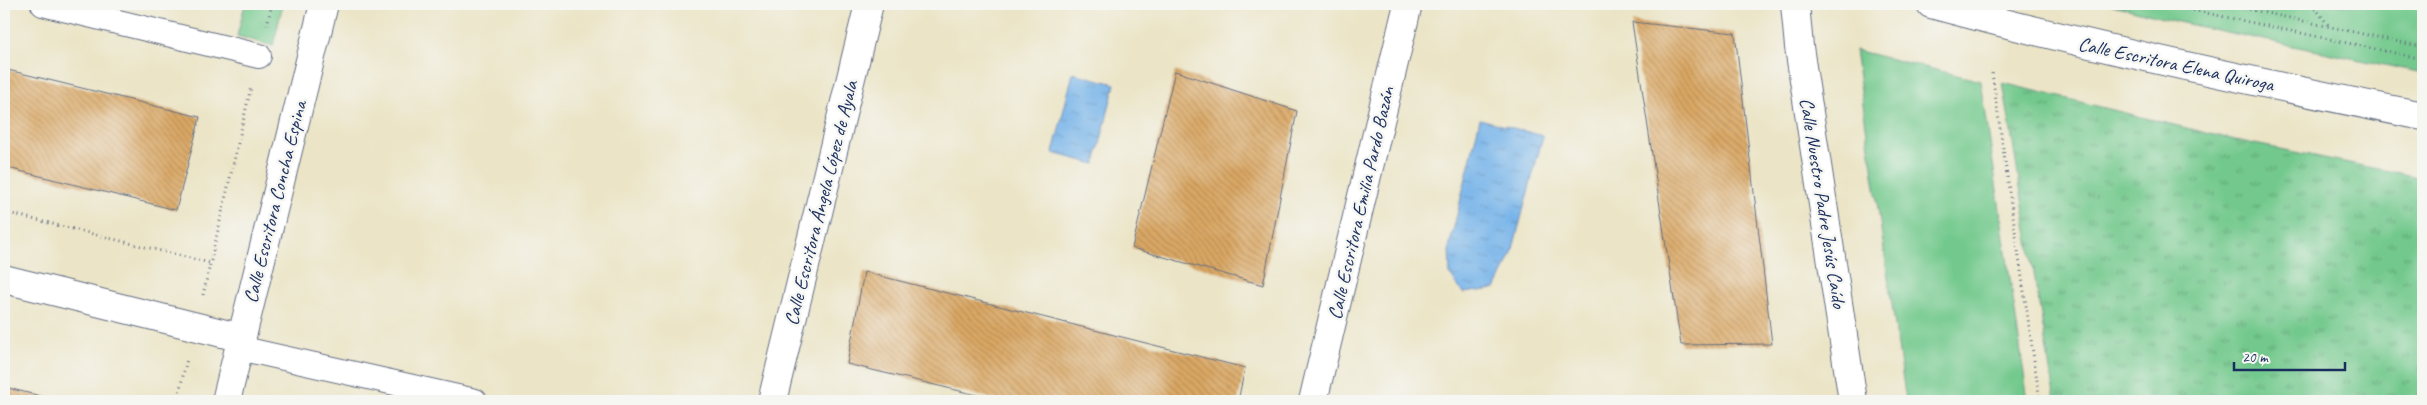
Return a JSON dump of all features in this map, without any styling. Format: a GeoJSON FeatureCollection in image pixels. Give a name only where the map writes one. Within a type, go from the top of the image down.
{"type":"FeatureCollection","features":[{"type":"Feature","properties":{"kind":"street"},"geometry":{"type":"LineString","coordinates":[[43,4],[259,56]]}},
{"type":"Feature","properties":{"kind":"street","name":"Calle Escritora Concha Espina"},"geometry":{"type":"LineString","coordinates":[[226,401],[324,4]]}},
{"type":"Feature","properties":{"kind":"street","name":"Calle Escritora Ángela López de Ayala"},"geometry":{"type":"LineString","coordinates":[[772,401],[869,4]]}},
{"type":"Feature","properties":{"kind":"street","name":"Calle Escritora Emilia Pardo Bazán"},"geometry":{"type":"LineString","coordinates":[[1313,401],[1408,4]]}},
{"type":"Feature","properties":{"kind":"street","name":"Calle Nuestro Padre Jesús Caído"},"geometry":{"type":"LineString","coordinates":[[1795,4],[1799,47],[1853,401]]}},
{"type":"Feature","properties":{"kind":"street","name":"Calle Escritora Elena Quiroga"},"geometry":{"type":"LineString","coordinates":[[1931,4],[2057,38],[2193,69],[2423,116]]}},
{"type":"Feature","properties":{"kind":"street"},"geometry":{"type":"LineString","coordinates":[[4,279],[195,326],[240,343],[475,401]]}},
{"type":"Feature","properties":{"kind":"path"},"geometry":{"type":"LineString","coordinates":[[177,401],[272,4]]}},
{"type":"Feature","properties":{"kind":"path"},"geometry":{"type":"LineString","coordinates":[[2164,4],[2423,59]]}},
{"type":"Feature","properties":{"kind":"path"},"geometry":{"type":"LineString","coordinates":[[2225,4],[2423,47]]}},
{"type":"Feature","properties":{"kind":"path"},"geometry":{"type":"LineString","coordinates":[[2312,4],[2330,27]]}},
{"type":"Feature","properties":{"kind":"path"},"geometry":{"type":"LineString","coordinates":[[1992,73],[2040,401]]}},
{"type":"Feature","properties":{"kind":"path"},"geometry":{"type":"LineString","coordinates":[[4,212],[210,262]]}},
{"type":"Feature","properties":{"kind":"green space"},"geometry":{"type":"Polygon","coordinates":[[[245,4],[283,4],[273,46],[237,36],[245,4]]]}},
{"type":"Feature","properties":{"kind":"green space"},"geometry":{"type":"Polygon","coordinates":[[[2109,4],[2423,4],[2423,73],[2178,22],[2109,4]]]}},
{"type":"Feature","properties":{"kind":"green space"},"geometry":{"type":"Polygon","coordinates":[[[1855,50],[1981,81],[2028,401],[1906,401],[1855,50]]]}},
{"type":"Feature","properties":{"kind":"green space"},"geometry":{"type":"Polygon","coordinates":[[[2003,83],[2235,140],[2423,178],[2423,401],[2055,401],[2003,83]]]}},
{"type":"Feature","properties":{"kind":"water"},"geometry":{"type":"Polygon","coordinates":[[[1073,73],[1115,84],[1095,164],[1053,153],[1073,73]]]}},
{"type":"Feature","properties":{"kind":"water"},"geometry":{"type":"Polygon","coordinates":[[[1480,119],[1543,136],[1511,256],[1495,289],[1463,293],[1450,275],[1449,248],[1480,119]]]}},
{"type":"Feature","properties":{"kind":"building"},"geometry":{"type":"Polygon","coordinates":[[[1632,22],[1735,33],[1772,344],[1681,345],[1632,22]]]}},
{"type":"Feature","properties":{"kind":"building"},"geometry":{"type":"Polygon","coordinates":[[[4,69],[200,117],[176,210],[4,167],[4,69]]]}},
{"type":"Feature","properties":{"kind":"building"},"geometry":{"type":"Polygon","coordinates":[[[1175,71],[1297,111],[1263,285],[1132,248],[1175,71]]]}},
{"type":"Feature","properties":{"kind":"building"},"geometry":{"type":"Polygon","coordinates":[[[864,272],[1245,368],[1238,401],[1002,401],[847,364],[864,272]]]}},
{"type":"Feature","properties":{"kind":"building"},"geometry":{"type":"Polygon","coordinates":[[[4,387],[60,401],[4,401],[4,387]]]}}]}
